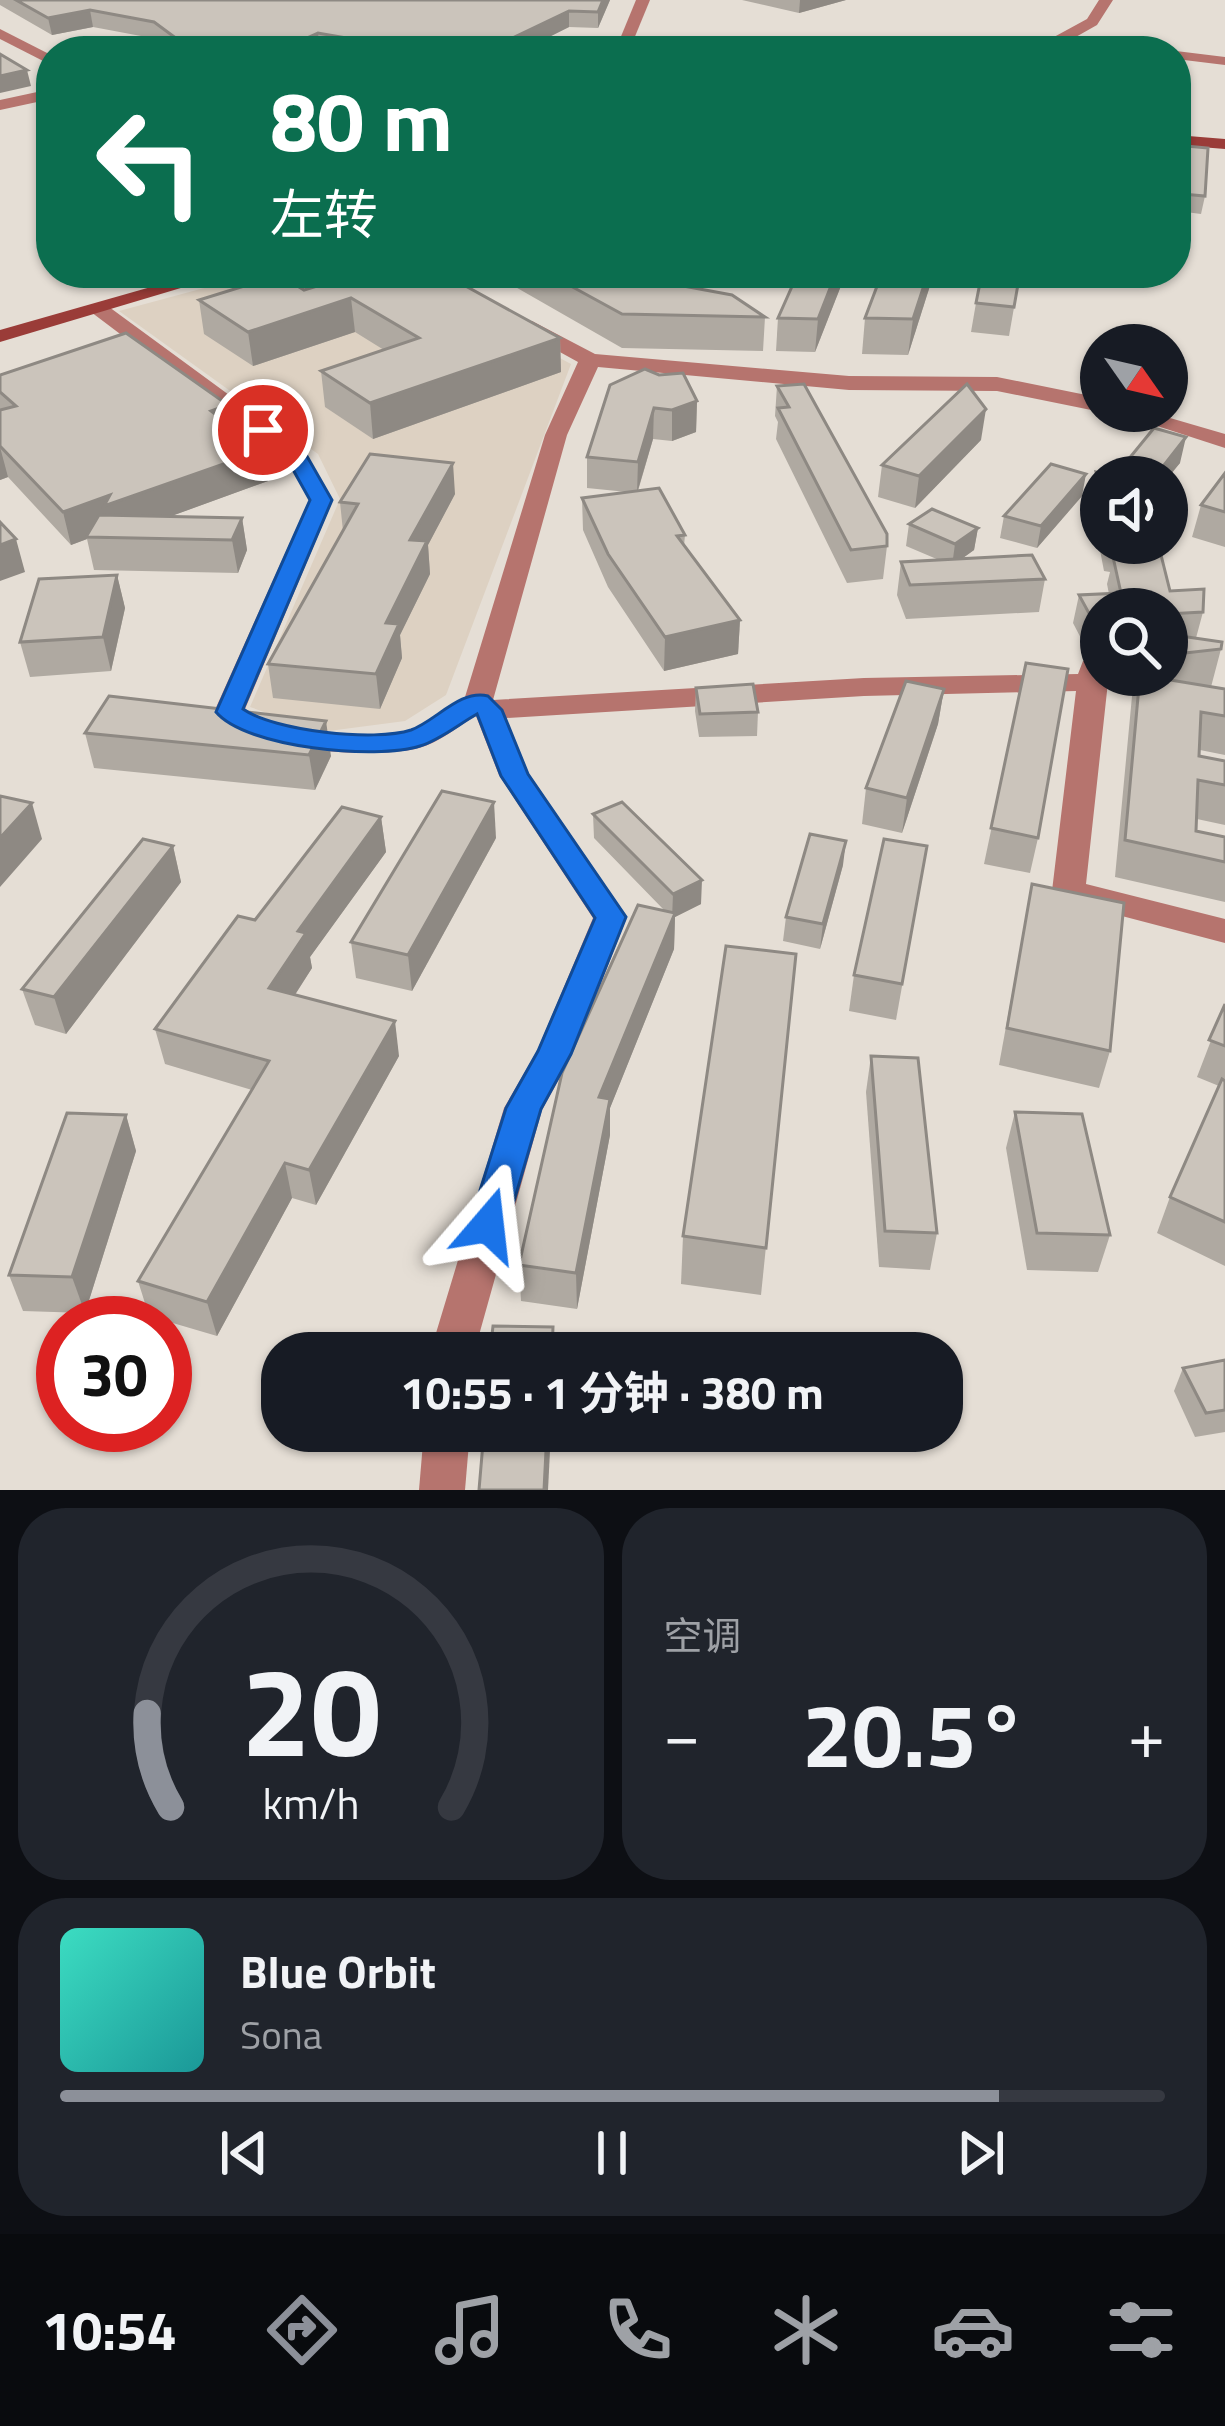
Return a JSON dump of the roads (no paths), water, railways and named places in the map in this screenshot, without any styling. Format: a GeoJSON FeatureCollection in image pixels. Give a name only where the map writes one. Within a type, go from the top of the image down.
{"type":"FeatureCollection","features":[{"type":"Feature","properties":{"kind":"main road"},"geometry":{"type":"LineString","coordinates":[[1191,145],[1225,148]]}},
{"type":"Feature","properties":{"kind":"main road"},"geometry":{"type":"LineString","coordinates":[[0,321],[116,288]]}},
{"type":"Feature","properties":{"kind":"main road"},"geometry":{"type":"LineString","coordinates":[[0,336],[168,288]]}},
{"type":"Feature","properties":{"kind":"street"},"geometry":{"type":"LineString","coordinates":[[628,36],[643,0]]}},
{"type":"Feature","properties":{"kind":"street"},"geometry":{"type":"LineString","coordinates":[[1066,36],[1092,22],[1106,0]]}},
{"type":"Feature","properties":{"kind":"street"},"geometry":{"type":"LineString","coordinates":[[0,33],[36,53]]}},
{"type":"Feature","properties":{"kind":"street"},"geometry":{"type":"LineString","coordinates":[[1191,57],[1225,61]]}},
{"type":"Feature","properties":{"kind":"street"},"geometry":{"type":"LineString","coordinates":[[0,105],[36,97]]}},
{"type":"Feature","properties":{"kind":"street"},"geometry":{"type":"LineString","coordinates":[[98,308],[296,455],[321,500],[229,712],[251,727],[307,741],[414,740],[483,706],[1080,674]]}},
{"type":"Feature","properties":{"kind":"street"},"geometry":{"type":"LineString","coordinates":[[509,316],[590,360],[849,383],[997,384],[1080,401]]}},
{"type":"Feature","properties":{"kind":"street"},"geometry":{"type":"LineString","coordinates":[[458,1332],[524,1108],[554,1054],[610,917],[514,776],[483,706],[556,435],[590,360]]}},
{"type":"Feature","properties":{"kind":"street"},"geometry":{"type":"LineString","coordinates":[[1188,431],[1225,442]]}},
{"type":"Feature","properties":{"kind":"street"},"geometry":{"type":"LineString","coordinates":[[1094,696],[1069,891],[1225,931]]}},
{"type":"Feature","properties":{"kind":"street"},"geometry":{"type":"LineString","coordinates":[[442,1490],[445,1452]]}}]}
